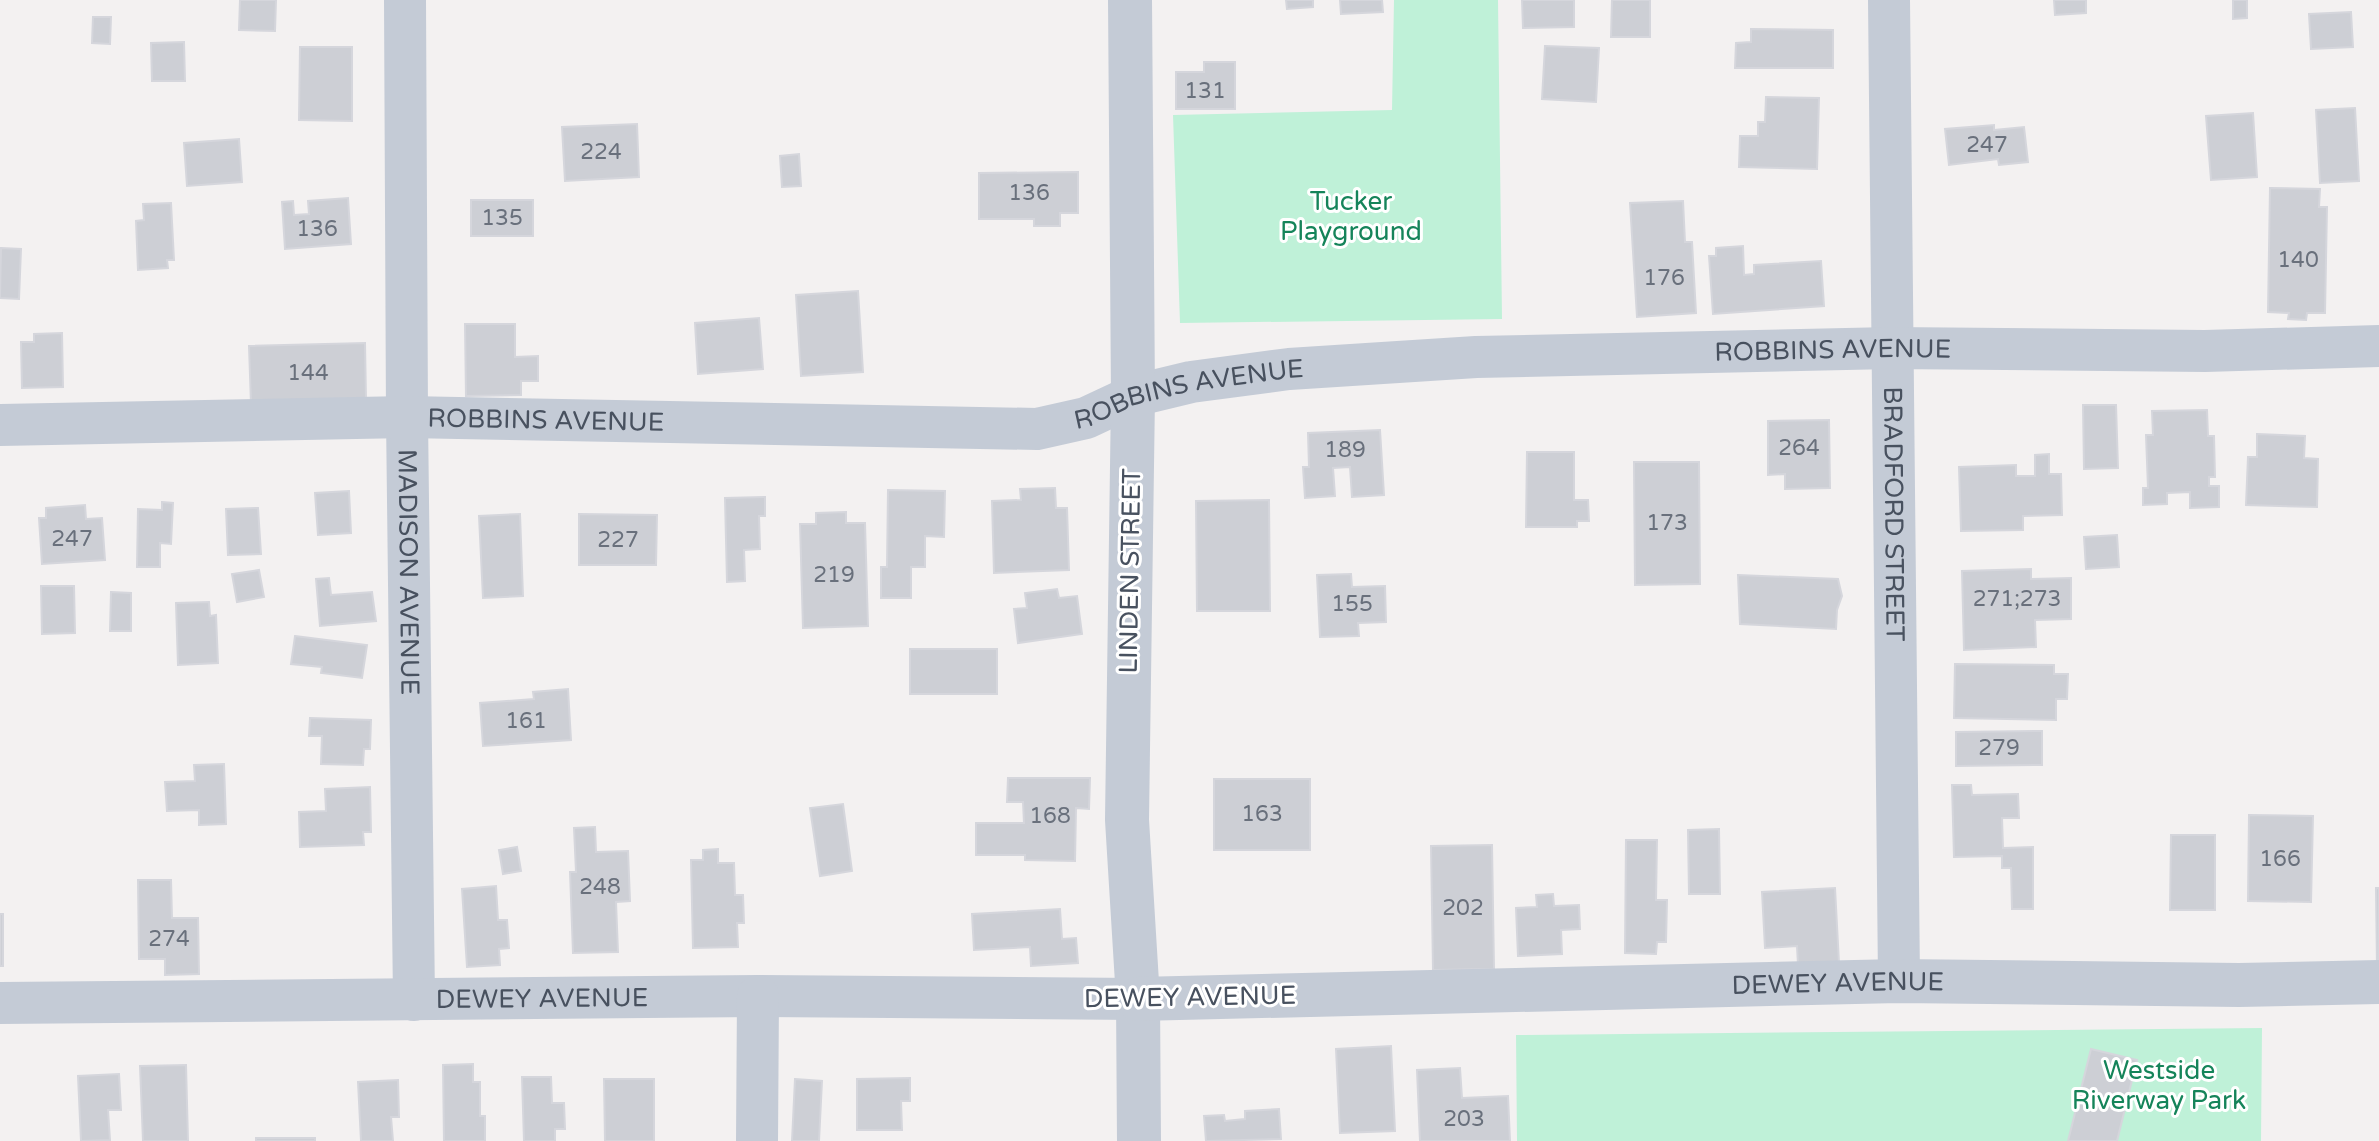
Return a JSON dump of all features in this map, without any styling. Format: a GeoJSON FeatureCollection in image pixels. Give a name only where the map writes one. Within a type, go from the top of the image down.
{"type":"FeatureCollection","features":[{"type":"Feature","properties":{"kind":"street","name":"MADISON AVENUE"},"geometry":{"type":"LineString","coordinates":[[405,0],[414,1000]]}},
{"type":"Feature","properties":{"kind":"street","name":"LINDEN STREET"},"geometry":{"type":"LineString","coordinates":[[1130,0],[1133,396],[1127,820],[1138,999],[1139,1141]]}},
{"type":"Feature","properties":{"kind":"street","name":"BRADFORD STREET"},"geometry":{"type":"LineString","coordinates":[[1889,0],[1899,981]]}},
{"type":"Feature","properties":{"kind":"street","name":"ROBBINS AVENUE"},"geometry":{"type":"LineString","coordinates":[[0,425],[407,417],[1037,429],[1086,418],[1133,396],[1191,382],[1289,369],[1476,357],[1891,348],[2205,351],[2379,346]]}},
{"type":"Feature","properties":{"kind":"street","name":"DEWEY AVENUE"},"geometry":{"type":"LineString","coordinates":[[0,1003],[758,996],[1138,999],[1899,981],[2239,985],[2379,982]]}},
{"type":"Feature","properties":{"kind":"street"},"geometry":{"type":"LineString","coordinates":[[757,1141],[758,996]]}},
{"type":"Feature","properties":{"kind":"green space","name":"Tucker Playground"},"geometry":{"type":"Polygon","coordinates":[[[1394,0],[1498,0],[1502,319],[1180,323],[1173,115],[1392,110],[1394,0]]]}},
{"type":"Feature","properties":{"kind":"green space","name":"Westside Riverway Park"},"geometry":{"type":"Polygon","coordinates":[[[2262,1028],[2261,1141],[1517,1141],[1516,1035],[2262,1028]]]}},
{"type":"Feature","properties":{"kind":"building"},"geometry":{"type":"Polygon","coordinates":[[[240,0],[276,0],[275,31],[239,30],[240,0]]]}},
{"type":"Feature","properties":{"kind":"building"},"geometry":{"type":"Polygon","coordinates":[[[1286,0],[1313,0],[1313,7],[1287,9],[1286,0]]]}},
{"type":"Feature","properties":{"kind":"building"},"geometry":{"type":"Polygon","coordinates":[[[1340,0],[1382,0],[1383,12],[1341,14],[1340,0]]]}},
{"type":"Feature","properties":{"kind":"building"},"geometry":{"type":"Polygon","coordinates":[[[1522,0],[1574,0],[1574,27],[1523,28],[1522,0]]]}},
{"type":"Feature","properties":{"kind":"building"},"geometry":{"type":"Polygon","coordinates":[[[1612,0],[1650,0],[1650,37],[1611,37],[1612,0]]]}},
{"type":"Feature","properties":{"kind":"building"},"geometry":{"type":"Polygon","coordinates":[[[2054,0],[2086,0],[2086,13],[2055,15],[2054,0]]]}},
{"type":"Feature","properties":{"kind":"building"},"geometry":{"type":"Polygon","coordinates":[[[2233,0],[2247,0],[2247,18],[2233,19],[2233,0]]]}},
{"type":"Feature","properties":{"kind":"building"},"geometry":{"type":"Polygon","coordinates":[[[2351,12],[2353,47],[2311,49],[2309,14],[2351,12]]]}},
{"type":"Feature","properties":{"kind":"building"},"geometry":{"type":"Polygon","coordinates":[[[93,17],[111,17],[110,44],[92,43],[93,17]]]}},
{"type":"Feature","properties":{"kind":"building"},"geometry":{"type":"Polygon","coordinates":[[[1751,29],[1833,30],[1833,68],[1735,68],[1736,43],[1751,42],[1751,29]]]}},
{"type":"Feature","properties":{"kind":"building"},"geometry":{"type":"Polygon","coordinates":[[[184,42],[185,81],[152,81],[151,43],[184,42]]]}},
{"type":"Feature","properties":{"kind":"building"},"geometry":{"type":"Polygon","coordinates":[[[1545,46],[1599,48],[1596,102],[1542,99],[1545,46]]]}},
{"type":"Feature","properties":{"kind":"building"},"geometry":{"type":"Polygon","coordinates":[[[300,47],[352,47],[352,121],[299,120],[300,47]]]}},
{"type":"Feature","properties":{"kind":"building"},"geometry":{"type":"Polygon","coordinates":[[[1204,62],[1235,62],[1235,109],[1176,109],[1176,72],[1204,72],[1204,62]]]}},
{"type":"Feature","properties":{"kind":"building"},"geometry":{"type":"Polygon","coordinates":[[[1766,97],[1819,98],[1817,169],[1739,167],[1740,136],[1758,136],[1758,122],[1765,122],[1766,97]]]}},
{"type":"Feature","properties":{"kind":"building"},"geometry":{"type":"Polygon","coordinates":[[[2355,108],[2359,181],[2320,183],[2316,110],[2355,108]]]}},
{"type":"Feature","properties":{"kind":"building"},"geometry":{"type":"Polygon","coordinates":[[[2253,113],[2257,177],[2211,180],[2206,116],[2253,113]]]}},
{"type":"Feature","properties":{"kind":"building"},"geometry":{"type":"Polygon","coordinates":[[[637,124],[639,177],[565,181],[562,127],[637,124]]]}},
{"type":"Feature","properties":{"kind":"building"},"geometry":{"type":"Polygon","coordinates":[[[1994,125],[1994,130],[2024,127],[2028,162],[1999,165],[1998,159],[1949,165],[1945,129],[1994,125]]]}},
{"type":"Feature","properties":{"kind":"building"},"geometry":{"type":"Polygon","coordinates":[[[239,139],[242,182],[187,186],[184,143],[239,139]]]}},
{"type":"Feature","properties":{"kind":"building"},"geometry":{"type":"Polygon","coordinates":[[[799,154],[801,186],[782,187],[780,156],[799,154]]]}},
{"type":"Feature","properties":{"kind":"building"},"geometry":{"type":"Polygon","coordinates":[[[1078,172],[1078,213],[1060,213],[1060,226],[1034,226],[1034,219],[979,219],[979,173],[1078,172]]]}},
{"type":"Feature","properties":{"kind":"building"},"geometry":{"type":"Polygon","coordinates":[[[2270,188],[2320,189],[2319,207],[2327,207],[2325,313],[2307,313],[2306,320],[2288,319],[2289,313],[2268,312],[2270,188]]]}},
{"type":"Feature","properties":{"kind":"building"},"geometry":{"type":"Polygon","coordinates":[[[348,198],[351,244],[285,249],[282,202],[293,201],[294,215],[309,214],[308,201],[348,198]]]}},
{"type":"Feature","properties":{"kind":"building"},"geometry":{"type":"Polygon","coordinates":[[[471,200],[533,200],[533,236],[471,236],[471,200]]]}},
{"type":"Feature","properties":{"kind":"building"},"geometry":{"type":"Polygon","coordinates":[[[1683,201],[1685,242],[1692,242],[1696,313],[1637,317],[1630,203],[1683,201]]]}},
{"type":"Feature","properties":{"kind":"building"},"geometry":{"type":"Polygon","coordinates":[[[171,203],[174,260],[167,260],[168,268],[138,270],[136,221],[144,220],[143,204],[171,203]]]}},
{"type":"Feature","properties":{"kind":"building"},"geometry":{"type":"Polygon","coordinates":[[[1743,246],[1744,275],[1754,274],[1754,265],[1821,261],[1824,306],[1713,314],[1709,256],[1716,256],[1716,248],[1743,246]]]}},
{"type":"Feature","properties":{"kind":"building"},"geometry":{"type":"Polygon","coordinates":[[[1,248],[21,249],[19,299],[0,298],[1,248]]]}},
{"type":"Feature","properties":{"kind":"building"},"geometry":{"type":"Polygon","coordinates":[[[858,291],[863,372],[801,376],[796,295],[858,291]]]}},
{"type":"Feature","properties":{"kind":"building"},"geometry":{"type":"Polygon","coordinates":[[[759,318],[763,369],[698,374],[695,323],[759,318]]]}},
{"type":"Feature","properties":{"kind":"building"},"geometry":{"type":"Polygon","coordinates":[[[465,324],[515,324],[515,357],[538,356],[538,381],[521,381],[521,395],[466,396],[465,324]]]}},
{"type":"Feature","properties":{"kind":"building"},"geometry":{"type":"Polygon","coordinates":[[[62,333],[63,387],[22,388],[21,342],[34,342],[34,334],[62,333]]]}},
{"type":"Feature","properties":{"kind":"building"},"geometry":{"type":"Polygon","coordinates":[[[365,343],[366,400],[251,404],[249,346],[365,343]]]}},
{"type":"Feature","properties":{"kind":"building"},"geometry":{"type":"Polygon","coordinates":[[[2083,405],[2116,405],[2118,468],[2084,469],[2083,405]]]}},
{"type":"Feature","properties":{"kind":"building"},"geometry":{"type":"Polygon","coordinates":[[[2207,410],[2208,436],[2214,436],[2215,477],[2209,477],[2209,486],[2219,486],[2219,507],[2190,508],[2190,492],[2167,493],[2167,504],[2143,505],[2143,488],[2148,488],[2146,435],[2153,435],[2152,411],[2207,410]]]}},
{"type":"Feature","properties":{"kind":"building"},"geometry":{"type":"Polygon","coordinates":[[[1829,420],[1830,488],[1785,489],[1785,474],[1768,475],[1768,421],[1829,420]]]}},
{"type":"Feature","properties":{"kind":"building"},"geometry":{"type":"Polygon","coordinates":[[[1380,430],[1384,495],[1352,497],[1350,467],[1333,468],[1335,496],[1305,498],[1303,467],[1309,467],[1308,433],[1380,430]]]}},
{"type":"Feature","properties":{"kind":"building"},"geometry":{"type":"Polygon","coordinates":[[[2257,434],[2305,436],[2304,458],[2318,459],[2317,507],[2246,505],[2248,457],[2257,457],[2257,434]]]}},
{"type":"Feature","properties":{"kind":"building"},"geometry":{"type":"Polygon","coordinates":[[[1527,452],[1574,452],[1574,500],[1588,500],[1589,521],[1577,521],[1577,527],[1526,527],[1527,452]]]}},
{"type":"Feature","properties":{"kind":"building"},"geometry":{"type":"Polygon","coordinates":[[[2049,454],[2049,474],[2061,474],[2062,515],[2023,516],[2023,530],[1961,531],[1959,467],[2016,465],[2016,476],[2035,476],[2035,455],[2049,454]]]}},
{"type":"Feature","properties":{"kind":"building"},"geometry":{"type":"Polygon","coordinates":[[[1634,462],[1699,462],[1700,584],[1635,585],[1634,462]]]}},
{"type":"Feature","properties":{"kind":"building"},"geometry":{"type":"Polygon","coordinates":[[[1055,488],[1056,508],[1067,508],[1069,570],[994,573],[992,501],[1021,500],[1020,489],[1055,488]]]}},
{"type":"Feature","properties":{"kind":"building"},"geometry":{"type":"Polygon","coordinates":[[[888,490],[945,491],[944,537],[925,536],[925,567],[911,567],[911,598],[881,598],[881,567],[887,567],[888,490]]]}},
{"type":"Feature","properties":{"kind":"building"},"geometry":{"type":"Polygon","coordinates":[[[349,491],[351,533],[318,535],[315,493],[349,491]]]}},
{"type":"Feature","properties":{"kind":"building"},"geometry":{"type":"Polygon","coordinates":[[[765,497],[765,516],[759,516],[760,549],[744,550],[745,581],[727,582],[725,498],[765,497]]]}},
{"type":"Feature","properties":{"kind":"building"},"geometry":{"type":"Polygon","coordinates":[[[1269,500],[1270,611],[1197,611],[1196,501],[1269,500]]]}},
{"type":"Feature","properties":{"kind":"building"},"geometry":{"type":"Polygon","coordinates":[[[162,502],[173,503],[171,544],[160,543],[160,567],[137,567],[138,509],[162,510],[162,502]]]}},
{"type":"Feature","properties":{"kind":"building"},"geometry":{"type":"Polygon","coordinates":[[[85,505],[86,519],[102,518],[105,560],[42,564],[39,518],[46,518],[46,508],[85,505]]]}},
{"type":"Feature","properties":{"kind":"building"},"geometry":{"type":"Polygon","coordinates":[[[258,508],[261,554],[228,555],[226,509],[258,508]]]}},
{"type":"Feature","properties":{"kind":"building"},"geometry":{"type":"Polygon","coordinates":[[[846,512],[846,523],[865,523],[868,626],[803,628],[800,524],[816,524],[816,513],[846,512]]]}},
{"type":"Feature","properties":{"kind":"building"},"geometry":{"type":"Polygon","coordinates":[[[520,514],[523,596],[483,598],[479,516],[520,514]]]}},
{"type":"Feature","properties":{"kind":"building"},"geometry":{"type":"Polygon","coordinates":[[[579,514],[657,515],[656,565],[579,565],[579,514]]]}},
{"type":"Feature","properties":{"kind":"building"},"geometry":{"type":"Polygon","coordinates":[[[2117,535],[2119,567],[2086,569],[2084,537],[2117,535]]]}},
{"type":"Feature","properties":{"kind":"building"},"geometry":{"type":"Polygon","coordinates":[[[2031,569],[2031,579],[2071,578],[2071,619],[2035,620],[2036,647],[1964,650],[1962,571],[2031,569]]]}},
{"type":"Feature","properties":{"kind":"building"},"geometry":{"type":"Polygon","coordinates":[[[259,570],[264,597],[237,602],[232,574],[259,570]]]}},
{"type":"Feature","properties":{"kind":"building"},"geometry":{"type":"Polygon","coordinates":[[[1351,574],[1352,587],[1385,586],[1386,622],[1358,623],[1359,636],[1320,637],[1317,575],[1351,574]]]}},
{"type":"Feature","properties":{"kind":"building"},"geometry":{"type":"Polygon","coordinates":[[[1738,575],[1838,579],[1842,596],[1837,610],[1836,629],[1740,624],[1738,575]]]}},
{"type":"Feature","properties":{"kind":"building"},"geometry":{"type":"Polygon","coordinates":[[[329,578],[331,595],[372,592],[376,621],[320,626],[316,579],[329,578]]]}},
{"type":"Feature","properties":{"kind":"building"},"geometry":{"type":"Polygon","coordinates":[[[41,586],[74,586],[75,633],[42,634],[41,586]]]}},
{"type":"Feature","properties":{"kind":"building"},"geometry":{"type":"Polygon","coordinates":[[[1057,589],[1059,598],[1077,596],[1082,634],[1018,643],[1014,609],[1027,608],[1025,593],[1057,589]]]}},
{"type":"Feature","properties":{"kind":"building"},"geometry":{"type":"Polygon","coordinates":[[[111,592],[131,593],[131,631],[110,631],[111,592]]]}},
{"type":"Feature","properties":{"kind":"building"},"geometry":{"type":"Polygon","coordinates":[[[209,602],[210,616],[216,615],[218,663],[178,665],[176,603],[209,602]]]}},
{"type":"Feature","properties":{"kind":"building"},"geometry":{"type":"Polygon","coordinates":[[[295,636],[367,645],[362,678],[321,673],[322,667],[291,664],[295,636]]]}},
{"type":"Feature","properties":{"kind":"building"},"geometry":{"type":"Polygon","coordinates":[[[910,649],[997,649],[997,694],[910,694],[910,649]]]}},
{"type":"Feature","properties":{"kind":"building"},"geometry":{"type":"Polygon","coordinates":[[[1955,664],[2054,665],[2054,674],[2068,674],[2067,699],[2056,699],[2056,720],[1954,718],[1955,664]]]}},
{"type":"Feature","properties":{"kind":"building"},"geometry":{"type":"Polygon","coordinates":[[[568,689],[571,740],[483,746],[480,703],[534,699],[533,692],[568,689]]]}},
{"type":"Feature","properties":{"kind":"building"},"geometry":{"type":"Polygon","coordinates":[[[310,718],[371,720],[370,749],[364,749],[363,765],[321,764],[322,736],[309,736],[310,718]]]}},
{"type":"Feature","properties":{"kind":"building"},"geometry":{"type":"Polygon","coordinates":[[[2042,731],[2042,765],[1956,766],[1956,732],[2042,731]]]}},
{"type":"Feature","properties":{"kind":"building"},"geometry":{"type":"Polygon","coordinates":[[[224,764],[226,824],[199,825],[199,810],[167,811],[165,782],[195,781],[194,765],[224,764]]]}},
{"type":"Feature","properties":{"kind":"building"},"geometry":{"type":"Polygon","coordinates":[[[1008,778],[1090,778],[1089,809],[1076,808],[1075,861],[1025,860],[1025,855],[976,855],[976,823],[1024,823],[1023,802],[1007,802],[1008,778]]]}},
{"type":"Feature","properties":{"kind":"building"},"geometry":{"type":"Polygon","coordinates":[[[1214,779],[1310,779],[1310,850],[1214,850],[1214,779]]]}},
{"type":"Feature","properties":{"kind":"building"},"geometry":{"type":"Polygon","coordinates":[[[1952,785],[1971,785],[1972,795],[2018,794],[2019,818],[2002,818],[2003,848],[2033,847],[2033,909],[2012,909],[2011,868],[2002,868],[2002,856],[1954,857],[1952,785]]]}},
{"type":"Feature","properties":{"kind":"building"},"geometry":{"type":"Polygon","coordinates":[[[370,787],[371,832],[363,832],[364,845],[300,847],[299,812],[326,811],[325,789],[370,787]]]}},
{"type":"Feature","properties":{"kind":"building"},"geometry":{"type":"Polygon","coordinates":[[[843,804],[852,871],[820,876],[810,808],[843,804]]]}},
{"type":"Feature","properties":{"kind":"building"},"geometry":{"type":"Polygon","coordinates":[[[2249,815],[2313,816],[2311,902],[2248,901],[2249,815]]]}},
{"type":"Feature","properties":{"kind":"building"},"geometry":{"type":"Polygon","coordinates":[[[595,827],[596,852],[628,851],[630,901],[616,902],[618,952],[573,953],[570,872],[576,872],[574,828],[595,827]]]}},
{"type":"Feature","properties":{"kind":"building"},"geometry":{"type":"Polygon","coordinates":[[[1719,829],[1720,894],[1689,894],[1688,830],[1719,829]]]}},
{"type":"Feature","properties":{"kind":"building"},"geometry":{"type":"Polygon","coordinates":[[[2171,835],[2215,835],[2215,910],[2170,910],[2171,835]]]}},
{"type":"Feature","properties":{"kind":"building"},"geometry":{"type":"Polygon","coordinates":[[[1626,840],[1657,840],[1656,900],[1667,900],[1666,942],[1657,942],[1656,954],[1625,953],[1626,840]]]}},
{"type":"Feature","properties":{"kind":"building"},"geometry":{"type":"Polygon","coordinates":[[[1492,845],[1494,969],[1433,970],[1431,846],[1492,845]]]}},
{"type":"Feature","properties":{"kind":"building"},"geometry":{"type":"Polygon","coordinates":[[[517,847],[521,871],[503,874],[499,850],[517,847]]]}},
{"type":"Feature","properties":{"kind":"building"},"geometry":{"type":"Polygon","coordinates":[[[718,849],[718,863],[734,863],[735,895],[743,895],[744,923],[737,923],[738,947],[693,948],[691,860],[703,860],[703,850],[718,849]]]}},
{"type":"Feature","properties":{"kind":"building"},"geometry":{"type":"Polygon","coordinates":[[[138,880],[171,880],[172,918],[198,918],[199,974],[165,975],[165,959],[139,959],[138,880]]]}},
{"type":"Feature","properties":{"kind":"building"},"geometry":{"type":"Polygon","coordinates":[[[496,886],[498,920],[507,920],[509,948],[499,949],[500,965],[467,967],[462,889],[496,886]]]}},
{"type":"Feature","properties":{"kind":"building"},"geometry":{"type":"Polygon","coordinates":[[[1835,888],[1839,963],[1798,965],[1797,946],[1765,948],[1762,892],[1835,888]]]}},
{"type":"Feature","properties":{"kind":"building"},"geometry":{"type":"Polygon","coordinates":[[[2376,888],[2379,888],[2379,967],[2377,967],[2376,888]]]}},
{"type":"Feature","properties":{"kind":"building"},"geometry":{"type":"Polygon","coordinates":[[[1553,894],[1554,906],[1579,905],[1580,929],[1561,930],[1562,954],[1518,956],[1516,908],[1537,907],[1536,895],[1553,894]]]}},
{"type":"Feature","properties":{"kind":"building"},"geometry":{"type":"Polygon","coordinates":[[[1060,909],[1062,939],[1076,938],[1078,963],[1031,966],[1030,947],[974,950],[972,914],[1060,909]]]}},
{"type":"Feature","properties":{"kind":"building"},"geometry":{"type":"Polygon","coordinates":[[[0,914],[3,914],[3,966],[0,966],[0,914]]]}},
{"type":"Feature","properties":{"kind":"building"},"geometry":{"type":"Polygon","coordinates":[[[1391,1046],[1395,1131],[1340,1133],[1336,1049],[1391,1046]]]}},
{"type":"Feature","properties":{"kind":"building"},"geometry":{"type":"Polygon","coordinates":[[[2091,1049],[2137,1060],[2117,1141],[2068,1141],[2091,1049]]]}},
{"type":"Feature","properties":{"kind":"building"},"geometry":{"type":"Polygon","coordinates":[[[473,1064],[473,1082],[480,1082],[480,1116],[485,1116],[485,1141],[444,1141],[443,1065],[473,1064]]]}},
{"type":"Feature","properties":{"kind":"building"},"geometry":{"type":"Polygon","coordinates":[[[186,1065],[188,1141],[143,1141],[140,1066],[186,1065]]]}},
{"type":"Feature","properties":{"kind":"building"},"geometry":{"type":"Polygon","coordinates":[[[1460,1068],[1462,1098],[1508,1096],[1510,1141],[1420,1141],[1417,1070],[1460,1068]]]}},
{"type":"Feature","properties":{"kind":"building"},"geometry":{"type":"Polygon","coordinates":[[[119,1074],[121,1110],[108,1110],[110,1140],[81,1141],[78,1076],[119,1074]]]}},
{"type":"Feature","properties":{"kind":"building"},"geometry":{"type":"Polygon","coordinates":[[[522,1077],[551,1077],[552,1103],[564,1103],[565,1129],[555,1129],[555,1141],[524,1141],[522,1077]]]}},
{"type":"Feature","properties":{"kind":"building"},"geometry":{"type":"Polygon","coordinates":[[[910,1078],[910,1101],[901,1101],[902,1130],[857,1130],[857,1079],[910,1078]]]}},
{"type":"Feature","properties":{"kind":"building"},"geometry":{"type":"Polygon","coordinates":[[[604,1079],[654,1079],[654,1141],[605,1141],[604,1079]]]}},
{"type":"Feature","properties":{"kind":"building"},"geometry":{"type":"Polygon","coordinates":[[[795,1079],[822,1081],[819,1141],[792,1141],[795,1079]]]}},
{"type":"Feature","properties":{"kind":"building"},"geometry":{"type":"Polygon","coordinates":[[[398,1080],[399,1117],[391,1117],[393,1141],[361,1141],[358,1082],[398,1080]]]}},
{"type":"Feature","properties":{"kind":"building"},"geometry":{"type":"Polygon","coordinates":[[[1279,1109],[1281,1139],[1206,1141],[1204,1116],[1224,1115],[1225,1121],[1245,1119],[1245,1111],[1279,1109]]]}},
{"type":"Feature","properties":{"kind":"building"},"geometry":{"type":"Polygon","coordinates":[[[256,1138],[315,1138],[315,1141],[256,1141],[256,1138]]]}}]}
